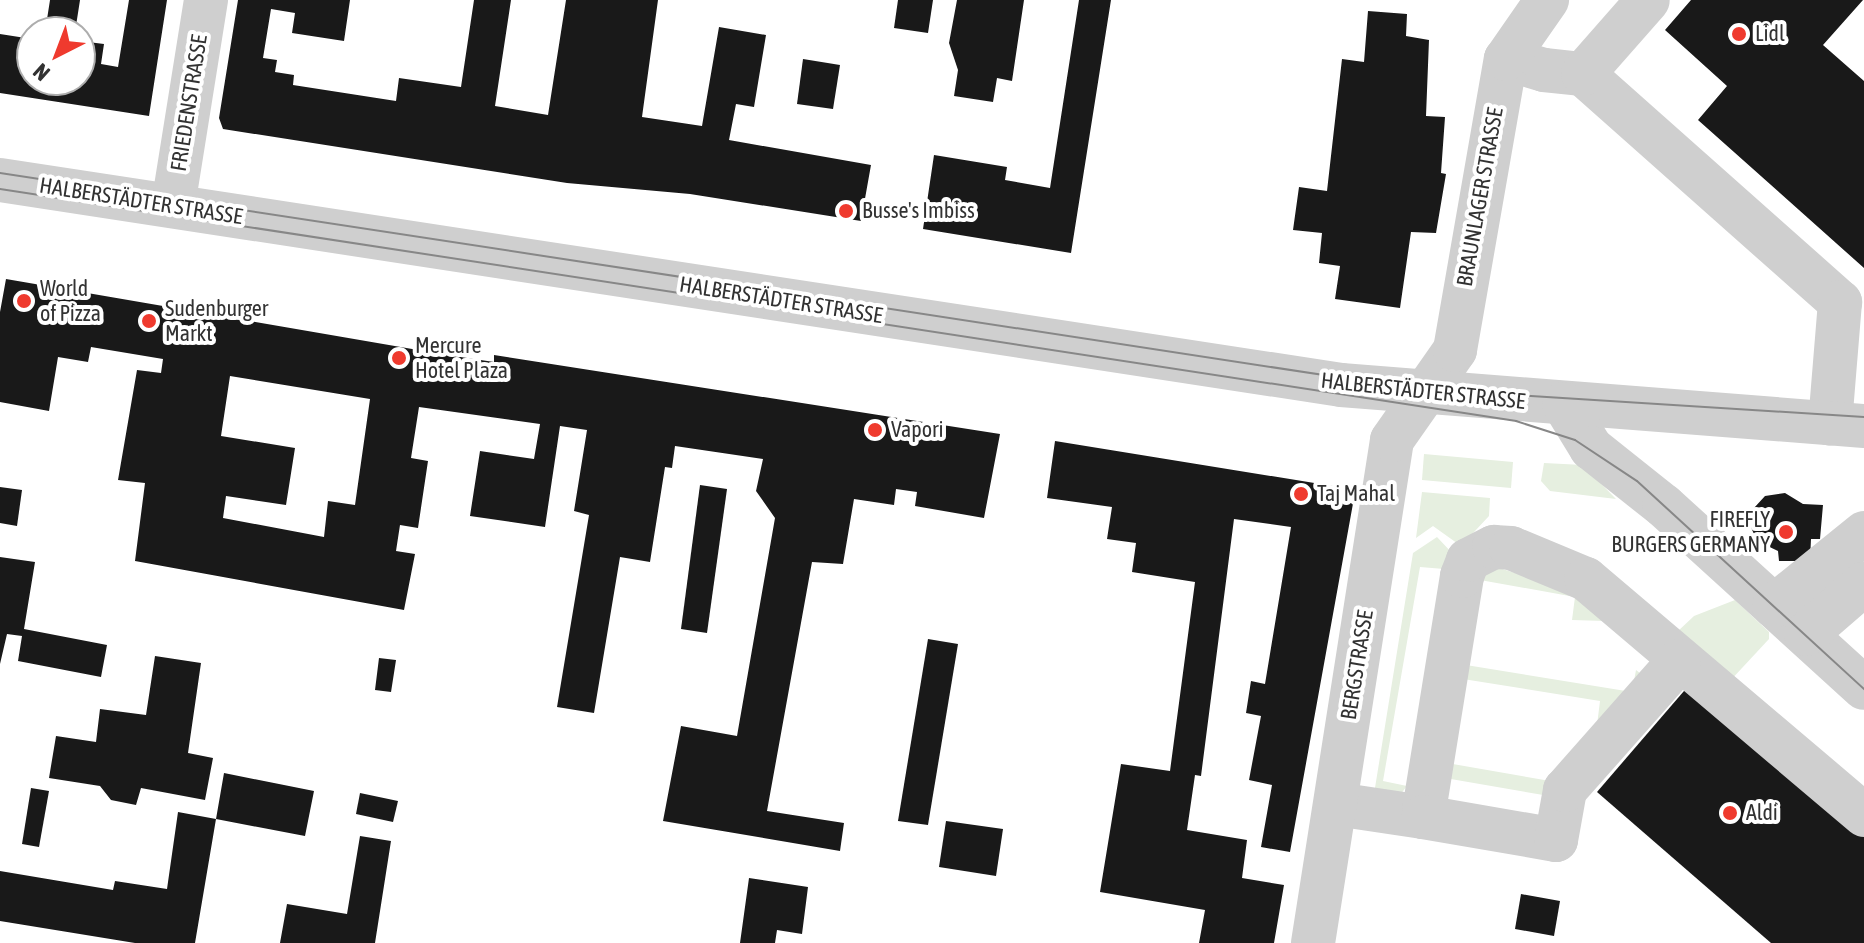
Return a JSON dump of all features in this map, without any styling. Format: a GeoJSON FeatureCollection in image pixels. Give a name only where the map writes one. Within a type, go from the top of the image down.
{"type":"FeatureCollection","features":[{"type":"Feature","properties":{"kind":"street","name":"FRIEDENSTRASSE"},"geometry":{"type":"LineString","coordinates":[[173,206],[206,0]]}},
{"type":"Feature","properties":{"kind":"street","name":"BRAUNLAGER STRASSE"},"geometry":{"type":"LineString","coordinates":[[1419,395],[1455,350],[1506,59],[1547,0]]}},
{"type":"Feature","properties":{"kind":"street"},"geometry":{"type":"LineString","coordinates":[[1583,74],[1648,0]]}},
{"type":"Feature","properties":{"kind":"street"},"geometry":{"type":"LineString","coordinates":[[1506,59],[1544,70],[1583,74],[1840,302],[1847,425]]}},
{"type":"Feature","properties":{"kind":"street","name":"HALBERSTÄDTER STRASSE"},"geometry":{"type":"LineString","coordinates":[[0,180],[1419,395],[1847,425]]}},
{"type":"Feature","properties":{"kind":"street","name":"BERGSTRASSE"},"geometry":{"type":"LineString","coordinates":[[1313,943],[1392,440],[1419,395]]}},
{"type":"Feature","properties":{"kind":"street"},"geometry":{"type":"LineString","coordinates":[[1564,404],[1591,448],[1864,688]]}},
{"type":"Feature","properties":{"kind":"street"},"geometry":{"type":"LineString","coordinates":[[1774,606],[1864,533]]}},
{"type":"Feature","properties":{"kind":"street"},"geometry":{"type":"LineString","coordinates":[[1423,817],[1462,576],[1475,555],[1494,547],[1511,548],[1586,579],[1864,815]]}},
{"type":"Feature","properties":{"kind":"street"},"geometry":{"type":"LineString","coordinates":[[1806,634],[1864,584]]}},
{"type":"Feature","properties":{"kind":"street"},"geometry":{"type":"LineString","coordinates":[[1336,804],[1556,840],[1565,790],[1679,661]]}},
{"type":"Feature","properties":{"kind":"green space"},"geometry":{"type":"Polygon","coordinates":[[[1424,454],[1513,462],[1511,488],[1422,480],[1424,454]]]}},
{"type":"Feature","properties":{"kind":"green space"},"geometry":{"type":"Polygon","coordinates":[[[1544,463],[1583,465],[1616,499],[1550,491],[1541,481],[1544,463]]]}},
{"type":"Feature","properties":{"kind":"green space"},"geometry":{"type":"Polygon","coordinates":[[[1422,492],[1490,498],[1489,516],[1461,546],[1433,526],[1416,538],[1422,492]]]}},
{"type":"Feature","properties":{"kind":"green space"},"geometry":{"type":"Polygon","coordinates":[[[1437,537],[1453,554],[1444,569],[1420,567],[1383,781],[1407,786],[1400,795],[1374,794],[1413,553],[1437,537]]]}},
{"type":"Feature","properties":{"kind":"green space"},"geometry":{"type":"Polygon","coordinates":[[[1493,566],[1575,592],[1605,621],[1572,620],[1575,597],[1480,580],[1493,566]]]}},
{"type":"Feature","properties":{"kind":"green space"},"geometry":{"type":"Polygon","coordinates":[[[1735,600],[1769,632],[1769,639],[1729,682],[1677,632],[1694,616],[1735,600]]]}},
{"type":"Feature","properties":{"kind":"green space"},"geometry":{"type":"Polygon","coordinates":[[[1466,665],[1632,692],[1636,670],[1645,677],[1607,723],[1597,725],[1600,701],[1463,679],[1466,665]]]}},
{"type":"Feature","properties":{"kind":"green space"},"geometry":{"type":"Polygon","coordinates":[[[1562,760],[1568,760],[1555,797],[1445,778],[1447,763],[1556,782],[1562,760]]]}},
{"type":"Feature","properties":{"kind":"building"},"geometry":{"type":"Polygon","coordinates":[[[50,0],[80,0],[78,16],[48,16],[50,0]]]}},
{"type":"Feature","properties":{"kind":"building"},"geometry":{"type":"Polygon","coordinates":[[[129,0],[167,0],[149,116],[19,96],[96,96],[96,43],[104,44],[101,64],[118,67],[129,0]]]}},
{"type":"Feature","properties":{"kind":"building"},"geometry":{"type":"Polygon","coordinates":[[[238,0],[350,0],[344,41],[292,33],[295,13],[271,9],[263,58],[277,60],[275,72],[294,75],[293,85],[396,101],[399,78],[461,87],[474,0],[511,0],[495,106],[548,115],[566,0],[658,0],[642,117],[702,126],[719,27],[766,35],[754,107],[736,104],[729,140],[871,165],[861,221],[690,194],[567,183],[223,129],[219,118],[238,0]]]}},
{"type":"Feature","properties":{"kind":"building"},"geometry":{"type":"Polygon","coordinates":[[[898,0],[933,0],[928,33],[894,28],[898,0]]]}},
{"type":"Feature","properties":{"kind":"building"},"geometry":{"type":"Polygon","coordinates":[[[957,0],[1024,0],[1012,81],[997,78],[993,102],[954,96],[958,70],[949,43],[957,0]]]}},
{"type":"Feature","properties":{"kind":"building"},"geometry":{"type":"Polygon","coordinates":[[[1079,0],[1111,0],[1071,253],[923,229],[934,155],[1007,167],[1005,180],[1050,188],[1079,0]]]}},
{"type":"Feature","properties":{"kind":"building"},"geometry":{"type":"Polygon","coordinates":[[[1691,0],[1863,0],[1823,45],[1864,81],[1864,268],[1698,120],[1727,86],[1665,30],[1691,0]]]}},
{"type":"Feature","properties":{"kind":"building"},"geometry":{"type":"Polygon","coordinates":[[[1368,11],[1407,14],[1406,36],[1429,40],[1426,116],[1445,117],[1441,173],[1446,174],[1436,233],[1411,232],[1400,308],[1335,299],[1340,266],[1319,263],[1322,233],[1293,230],[1299,187],[1327,191],[1342,59],[1364,62],[1368,11]]]}},
{"type":"Feature","properties":{"kind":"building"},"geometry":{"type":"Polygon","coordinates":[[[0,34],[16,36],[16,95],[0,93],[0,34]]]}},
{"type":"Feature","properties":{"kind":"building"},"geometry":{"type":"Polygon","coordinates":[[[803,59],[840,65],[833,109],[797,104],[803,59]]]}},
{"type":"Feature","properties":{"kind":"building"},"geometry":{"type":"Polygon","coordinates":[[[6,279],[447,355],[494,362],[494,355],[1000,434],[984,518],[915,506],[917,492],[896,489],[894,505],[854,499],[843,564],[812,562],[767,811],[844,823],[840,851],[663,821],[681,726],[737,736],[775,518],[756,491],[763,459],[675,446],[672,468],[665,467],[650,562],[620,557],[594,713],[557,707],[589,515],[574,511],[587,430],[560,426],[545,527],[470,516],[480,451],[534,459],[540,424],[419,407],[411,458],[428,461],[418,528],[400,525],[396,551],[415,554],[404,610],[135,561],[145,483],[118,480],[137,370],[161,373],[163,359],[91,347],[88,362],[58,357],[49,411],[0,402],[0,312],[6,279]],[[230,376],[221,436],[295,448],[286,505],[226,496],[223,518],[324,537],[328,501],[355,505],[370,399],[230,376]]]}},
{"type":"Feature","properties":{"kind":"building"},"geometry":{"type":"Polygon","coordinates":[[[1055,441],[1345,488],[1354,498],[1290,852],[1261,847],[1272,785],[1249,780],[1261,716],[1246,713],[1251,681],[1265,684],[1291,527],[1234,519],[1201,776],[1195,775],[1187,830],[1247,840],[1242,878],[1284,885],[1274,943],[1199,943],[1205,910],[1100,892],[1121,764],[1170,771],[1195,582],[1132,572],[1136,543],[1107,539],[1112,507],[1047,498],[1055,441]]]}},
{"type":"Feature","properties":{"kind":"building"},"geometry":{"type":"Polygon","coordinates":[[[700,485],[727,489],[707,633],[681,629],[700,485]]]}},
{"type":"Feature","properties":{"kind":"building"},"geometry":{"type":"Polygon","coordinates":[[[0,487],[22,490],[17,526],[0,523],[0,487]]]}},
{"type":"Feature","properties":{"kind":"building"},"geometry":{"type":"Polygon","coordinates":[[[1785,493],[1803,504],[1823,505],[1820,539],[1811,539],[1810,561],[1779,561],[1778,551],[1757,541],[1750,525],[1754,508],[1765,496],[1785,493]]]}},
{"type":"Feature","properties":{"kind":"building"},"geometry":{"type":"Polygon","coordinates":[[[0,557],[35,562],[24,629],[107,645],[101,677],[18,661],[22,636],[7,634],[0,664],[0,557]]]}},
{"type":"Feature","properties":{"kind":"building"},"geometry":{"type":"Polygon","coordinates":[[[928,639],[958,644],[928,825],[898,821],[928,639]]]}},
{"type":"Feature","properties":{"kind":"building"},"geometry":{"type":"Polygon","coordinates":[[[155,656],[201,663],[188,753],[213,758],[205,800],[141,788],[136,805],[111,800],[100,786],[49,778],[56,736],[96,742],[100,709],[146,715],[155,656]]]}},
{"type":"Feature","properties":{"kind":"building"},"geometry":{"type":"Polygon","coordinates":[[[379,658],[396,660],[391,692],[375,690],[379,658]]]}},
{"type":"Feature","properties":{"kind":"building","name":"Aldi"},"geometry":{"type":"Polygon","coordinates":[[[1690,684],[1864,834],[1864,943],[1771,943],[1597,792],[1690,684]]]}},
{"type":"Feature","properties":{"kind":"building"},"geometry":{"type":"Polygon","coordinates":[[[224,773],[314,791],[305,836],[216,819],[224,773]]]}},
{"type":"Feature","properties":{"kind":"building"},"geometry":{"type":"Polygon","coordinates":[[[31,788],[49,791],[39,847],[22,844],[31,788]]]}},
{"type":"Feature","properties":{"kind":"building"},"geometry":{"type":"Polygon","coordinates":[[[360,793],[398,801],[393,822],[356,814],[360,793]]]}},
{"type":"Feature","properties":{"kind":"building"},"geometry":{"type":"Polygon","coordinates":[[[178,812],[216,819],[195,943],[135,943],[0,921],[0,871],[113,890],[115,881],[167,889],[178,812]]]}},
{"type":"Feature","properties":{"kind":"building"},"geometry":{"type":"Polygon","coordinates":[[[946,821],[1003,829],[996,876],[939,867],[946,821]]]}},
{"type":"Feature","properties":{"kind":"building"},"geometry":{"type":"Polygon","coordinates":[[[360,836],[391,841],[375,943],[280,943],[287,904],[347,914],[360,836]]]}},
{"type":"Feature","properties":{"kind":"building"},"geometry":{"type":"Polygon","coordinates":[[[749,878],[808,887],[802,934],[777,930],[775,943],[740,943],[749,878]]]}},
{"type":"Feature","properties":{"kind":"building"},"geometry":{"type":"Polygon","coordinates":[[[1521,894],[1560,901],[1554,936],[1515,929],[1521,894]]]}},
{"type":"Feature","properties":{"kind":"tram line"},"geometry":{"type":"LineString","coordinates":[[0,173],[1343,378],[1531,396],[1864,417]]}},
{"type":"Feature","properties":{"kind":"tram line"},"geometry":{"type":"LineString","coordinates":[[0,189],[1516,421],[1575,440],[1637,481],[1864,689]]}},
{"type":"Feature","properties":{"kind":"place","name":"Lidl"},"geometry":{"type":"Point","coordinates":[1739,34]}},
{"type":"Feature","properties":{"kind":"place","name":"Busse's Imbiss"},"geometry":{"type":"Point","coordinates":[846,211]}},
{"type":"Feature","properties":{"kind":"place","name":"World of Pizza"},"geometry":{"type":"Point","coordinates":[24,301]}},
{"type":"Feature","properties":{"kind":"place","name":"Sudenburger Markt"},"geometry":{"type":"Point","coordinates":[149,321]}},
{"type":"Feature","properties":{"kind":"place","name":"Mercure Hotel Plaza"},"geometry":{"type":"Point","coordinates":[399,358]}},
{"type":"Feature","properties":{"kind":"place","name":"Vapori"},"geometry":{"type":"Point","coordinates":[875,430]}},
{"type":"Feature","properties":{"kind":"place","name":"Taj Mahal"},"geometry":{"type":"Point","coordinates":[1301,494]}},
{"type":"Feature","properties":{"kind":"place","name":"FIREFLY BURGERS GERMANY"},"geometry":{"type":"Point","coordinates":[1786,532]}},
{"type":"Feature","properties":{"kind":"place","name":"Aldi"},"geometry":{"type":"Point","coordinates":[1730,813]}}]}
